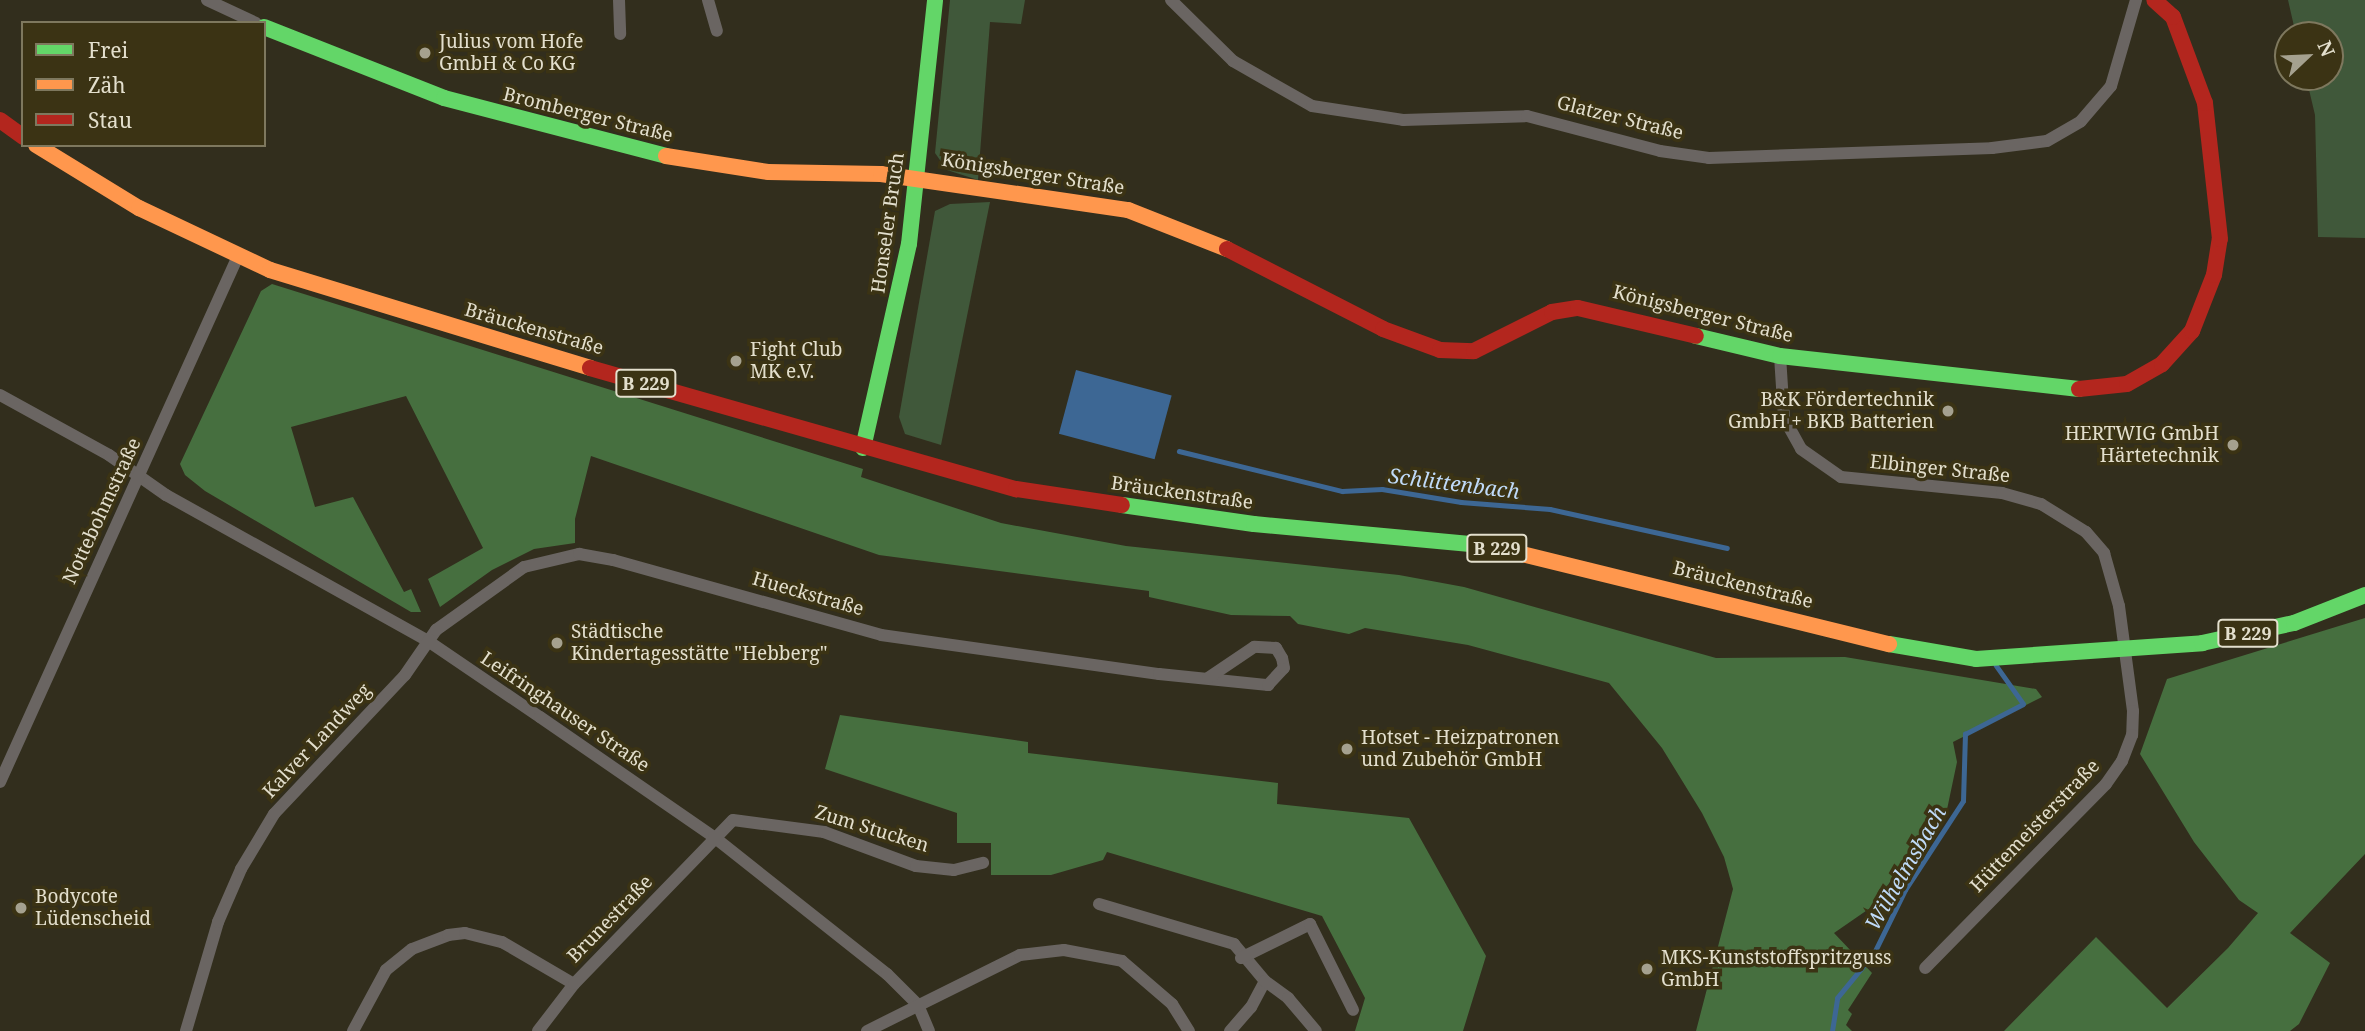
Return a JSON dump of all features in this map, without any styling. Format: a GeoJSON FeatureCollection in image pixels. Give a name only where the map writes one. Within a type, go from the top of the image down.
{"type":"FeatureCollection","features":[{"type":"Feature","properties":{"kind":"street"},"geometry":{"type":"LineString","coordinates":[[207,0],[252,21]]}},
{"type":"Feature","properties":{"kind":"street"},"geometry":{"type":"LineString","coordinates":[[619,0],[620,34]]}},
{"type":"Feature","properties":{"kind":"street"},"geometry":{"type":"LineString","coordinates":[[708,0],[718,31]]}},
{"type":"Feature","properties":{"kind":"street","name":"Honseler Bruch"},"geometry":{"type":"LineString","coordinates":[[863,448],[898,300],[917,178],[935,0]]}},
{"type":"Feature","properties":{"kind":"street","name":"Glatzer Straße"},"geometry":{"type":"LineString","coordinates":[[1171,0],[1233,61],[1312,106],[1403,120],[1527,116],[1660,150],[1709,158],[1992,148],[2047,141],[2081,121],[2111,86],[2136,0]]}},
{"type":"Feature","properties":{"kind":"street","name":"Königsberger Straße"},"geometry":{"type":"LineString","coordinates":[[917,178],[1128,209],[1219,244],[1383,329],[1440,350],[1474,351],[1552,312],[1578,308],[1780,356],[2094,391],[2127,384],[2162,364],[2192,331],[2214,275],[2219,219],[2205,103],[2173,17],[2154,0]]}},
{"type":"Feature","properties":{"kind":"street","name":"Bromberger Straße"},"geometry":{"type":"LineString","coordinates":[[266,28],[444,98],[657,155],[768,172],[917,178]]}},
{"type":"Feature","properties":{"kind":"street"},"geometry":{"type":"LineString","coordinates":[[0,120],[21,136]]}},
{"type":"Feature","properties":{"kind":"street","name":"Bräuckenstraße"},"geometry":{"type":"LineString","coordinates":[[39,147],[139,208],[238,256],[382,308],[863,448],[1016,489],[1156,512],[1489,546],[1914,650],[1976,659],[2127,652],[2202,643],[2294,623],[2365,595]]}},
{"type":"Feature","properties":{"kind":"street","name":"Nottebohmstraße"},"geometry":{"type":"LineString","coordinates":[[0,782],[238,256]]}},
{"type":"Feature","properties":{"kind":"street","name":"Elbinger Straße"},"geometry":{"type":"LineString","coordinates":[[1780,356],[1778,378],[1790,434],[1841,477],[2023,497],[2086,532],[2104,553],[2127,652]]}},
{"type":"Feature","properties":{"kind":"street","name":"Leifringhauser Straße"},"geometry":{"type":"LineString","coordinates":[[0,395],[141,474],[166,495],[428,641],[713,837],[887,974],[918,1005],[929,1031]]}},
{"type":"Feature","properties":{"kind":"street","name":"Hueckstraße"},"geometry":{"type":"LineString","coordinates":[[428,641],[436,630],[523,567],[579,554],[657,570],[881,635],[1208,678],[1268,685],[1284,668],[1276,648],[1254,648],[1208,678]]}},
{"type":"Feature","properties":{"kind":"street","name":"Kalver Landweg"},"geometry":{"type":"LineString","coordinates":[[186,1031],[218,922],[241,869],[274,814],[405,675],[428,641]]}},
{"type":"Feature","properties":{"kind":"street","name":"Hüttemeisterstraße"},"geometry":{"type":"LineString","coordinates":[[1925,968],[2101,790],[2122,761],[2132,735],[2127,652]]}},
{"type":"Feature","properties":{"kind":"street","name":"Zum Stucken"},"geometry":{"type":"LineString","coordinates":[[713,837],[733,820],[758,820],[824,832],[916,866],[954,870],[983,863]]}},
{"type":"Feature","properties":{"kind":"street","name":"Brunestraße"},"geometry":{"type":"LineString","coordinates":[[538,1031],[574,984],[713,837]]}},
{"type":"Feature","properties":{"kind":"street"},"geometry":{"type":"LineString","coordinates":[[1099,904],[1234,944],[1241,958],[1288,998],[1316,1031]]}},
{"type":"Feature","properties":{"kind":"street"},"geometry":{"type":"LineString","coordinates":[[1241,958],[1310,924],[1353,1010]]}},
{"type":"Feature","properties":{"kind":"street"},"geometry":{"type":"LineString","coordinates":[[353,1031],[386,970],[412,949],[448,935],[465,933],[502,942],[574,984]]}},
{"type":"Feature","properties":{"kind":"street"},"geometry":{"type":"LineString","coordinates":[[867,1031],[1020,955],[1038,950],[1092,952],[1131,968],[1172,1004],[1189,1031]]}},
{"type":"Feature","properties":{"kind":"street"},"geometry":{"type":"LineString","coordinates":[[1230,1031],[1251,1007],[1265,981]]}},
{"type":"Feature","properties":{"kind":"green space"},"geometry":{"type":"Polygon","coordinates":[[[950,0],[1025,0],[1021,24],[990,22],[978,180],[947,170],[935,153],[950,0]]]}},
{"type":"Feature","properties":{"kind":"green space"},"geometry":{"type":"Polygon","coordinates":[[[2288,0],[2365,0],[2365,238],[2318,237],[2315,115],[2309,91],[2344,91],[2344,21],[2293,21],[2288,0]]]}},
{"type":"Feature","properties":{"kind":"green space"},"geometry":{"type":"Polygon","coordinates":[[[990,202],[941,445],[905,434],[899,417],[935,211],[950,204],[990,202]]]}},
{"type":"Feature","properties":{"kind":"green space"},"geometry":{"type":"Polygon","coordinates":[[[272,284],[863,469],[861,477],[1001,523],[1126,546],[1399,575],[1464,587],[1716,658],[1845,657],[2036,689],[2042,697],[1953,742],[1957,762],[1945,819],[1934,812],[1876,904],[1834,933],[1872,973],[1848,1010],[1852,1014],[1846,1025],[1852,1031],[1696,1031],[1733,889],[1724,857],[1702,813],[1662,748],[1609,683],[1468,645],[1365,628],[1349,634],[1298,624],[1290,616],[1231,615],[1149,597],[1149,591],[879,555],[591,456],[575,519],[575,543],[534,549],[492,570],[440,607],[428,579],[483,548],[406,396],[291,427],[315,507],[353,497],[404,592],[411,589],[421,612],[411,612],[205,491],[185,475],[180,464],[261,291],[272,284]]]}},
{"type":"Feature","properties":{"kind":"green space"},"geometry":{"type":"Polygon","coordinates":[[[2365,618],[2365,854],[2290,933],[2330,963],[2299,1024],[2290,1031],[2004,1031],[2096,937],[2167,1008],[2228,948],[2258,913],[2239,900],[2194,842],[2140,754],[2167,679],[2365,618]]]}},
{"type":"Feature","properties":{"kind":"green space"},"geometry":{"type":"Polygon","coordinates":[[[840,715],[1028,742],[1028,753],[1278,783],[1277,804],[1409,818],[1486,956],[1463,1031],[1355,1031],[1365,998],[1322,916],[1107,852],[1103,860],[1051,875],[991,875],[991,843],[957,843],[957,813],[825,769],[840,715]]]}},
{"type":"Feature","properties":{"kind":"water"},"geometry":{"type":"Polygon","coordinates":[[[1076,370],[1172,396],[1155,459],[1059,434],[1076,370]]]}},
{"type":"Feature","properties":{"kind":"waterway","name":"Schlittenbach"},"geometry":{"type":"LineString","coordinates":[[1179,451],[1342,491],[1382,489],[1461,502],[1550,509],[1727,548]]}},
{"type":"Feature","properties":{"kind":"waterway","name":"Wilhelmsbach"},"geometry":{"type":"LineString","coordinates":[[1832,1031],[1837,998],[1874,953],[1905,890],[1963,801],[1965,734],[2023,704],[1996,666]]}},
{"type":"Feature","properties":{"kind":"traffic: fast"},"geometry":{"type":"LineString","coordinates":[[863,448],[909,244],[935,0]]}},
{"type":"Feature","properties":{"kind":"traffic: fast"},"geometry":{"type":"LineString","coordinates":[[266,28],[444,98],[666,156]]}},
{"type":"Feature","properties":{"kind":"traffic: fast"},"geometry":{"type":"LineString","coordinates":[[1696,336],[1780,356],[2079,389]]}},
{"type":"Feature","properties":{"kind":"traffic: fast"},"geometry":{"type":"LineString","coordinates":[[1122,505],[1254,524],[1489,546],[1522,554]]}},
{"type":"Feature","properties":{"kind":"traffic: fast"},"geometry":{"type":"LineString","coordinates":[[1889,644],[1976,659],[2202,643],[2294,623],[2365,595]]}},
{"type":"Feature","properties":{"kind":"traffic: slow"},"geometry":{"type":"LineString","coordinates":[[39,147],[139,208],[270,270],[590,368]]}},
{"type":"Feature","properties":{"kind":"traffic: slow"},"geometry":{"type":"LineString","coordinates":[[666,156],[768,172],[881,174],[1128,210],[1227,249]]}},
{"type":"Feature","properties":{"kind":"traffic: slow"},"geometry":{"type":"LineString","coordinates":[[1522,554],[1889,644]]}},
{"type":"Feature","properties":{"kind":"traffic: jam"},"geometry":{"type":"LineString","coordinates":[[2079,389],[2127,384],[2162,364],[2192,331],[2214,275],[2220,239],[2205,103],[2173,17],[2154,0]]}},
{"type":"Feature","properties":{"kind":"traffic: jam"},"geometry":{"type":"LineString","coordinates":[[0,120],[21,136]]}},
{"type":"Feature","properties":{"kind":"traffic: jam"},"geometry":{"type":"LineString","coordinates":[[1227,249],[1383,329],[1440,350],[1474,351],[1552,312],[1578,308],[1696,336]]}},
{"type":"Feature","properties":{"kind":"traffic: jam"},"geometry":{"type":"LineString","coordinates":[[590,368],[1016,489],[1122,505]]}},
{"type":"Feature","properties":{"kind":"place","name":"Julius vom Hofe GmbH & Co KG"},"geometry":{"type":"Point","coordinates":[425,53]}},
{"type":"Feature","properties":{"kind":"place","name":"Fight Club MK e.V."},"geometry":{"type":"Point","coordinates":[736,361]}},
{"type":"Feature","properties":{"kind":"place","name":"B&K Fördertechnik GmbH + BKB Batterien"},"geometry":{"type":"Point","coordinates":[1948,411]}},
{"type":"Feature","properties":{"kind":"place","name":"HERTWIG GmbH Härtetechnik"},"geometry":{"type":"Point","coordinates":[2233,445]}},
{"type":"Feature","properties":{"kind":"place","name":"Städtische Kindertagesstätte \"Hebberg\""},"geometry":{"type":"Point","coordinates":[557,643]}},
{"type":"Feature","properties":{"kind":"place","name":"Hotset - Heizpatronen und Zubehör GmbH"},"geometry":{"type":"Point","coordinates":[1347,749]}},
{"type":"Feature","properties":{"kind":"place","name":"Bodycote Lüdenscheid"},"geometry":{"type":"Point","coordinates":[21,908]}},
{"type":"Feature","properties":{"kind":"place","name":"MKS-Kunststoffspritzguss GmbH"},"geometry":{"type":"Point","coordinates":[1647,969]}}]}
